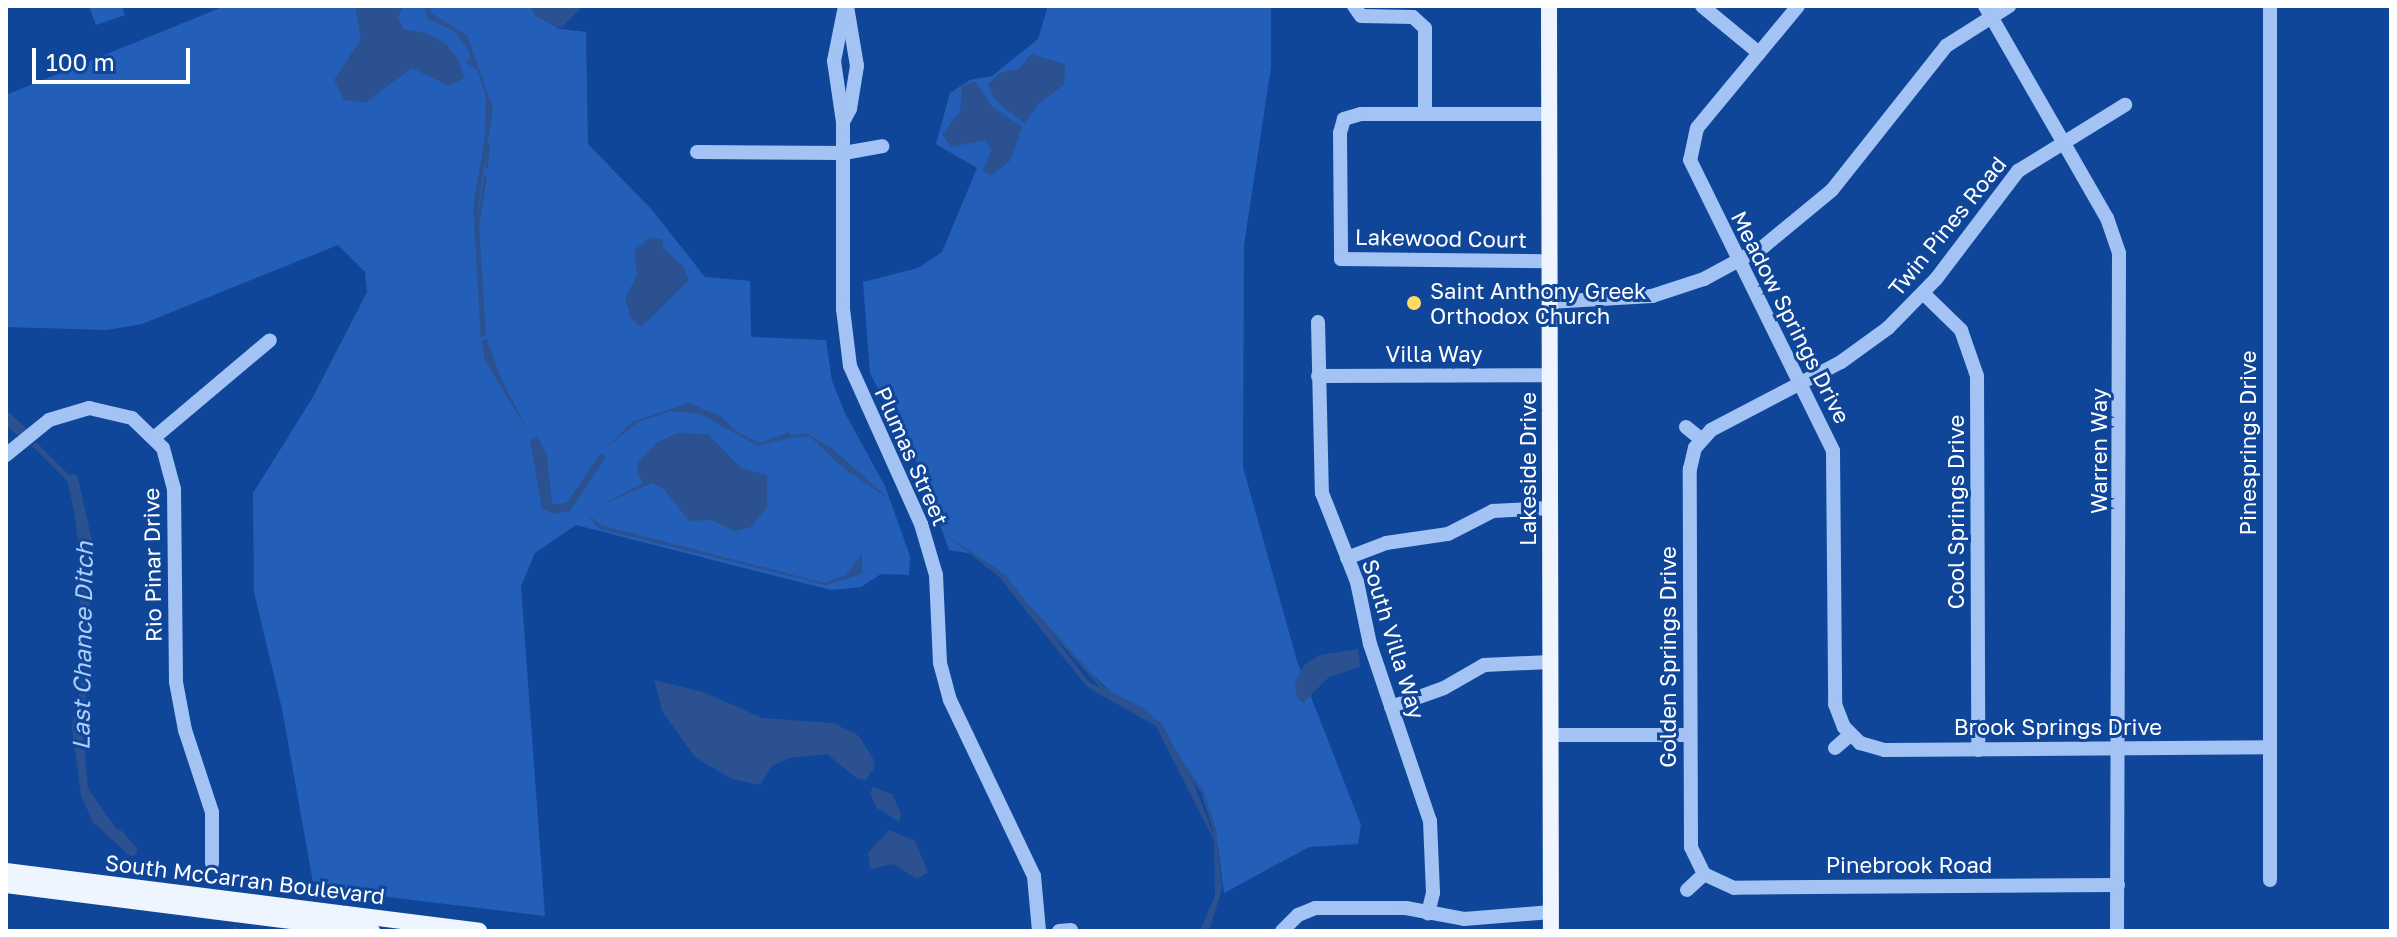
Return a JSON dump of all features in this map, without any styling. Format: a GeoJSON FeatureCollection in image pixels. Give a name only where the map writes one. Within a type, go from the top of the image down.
{"type":"FeatureCollection","features":[{"type":"Feature","properties":{"kind":"main road","name":"Lakeside Drive"},"geometry":{"type":"LineString","coordinates":[[1549,6],[1551,931]]}},
{"type":"Feature","properties":{"kind":"main road","name":"South McCarran Boulevard"},"geometry":{"type":"LineString","coordinates":[[6,871],[479,931]]}},
{"type":"Feature","properties":{"kind":"main road","name":"South McCarran Boulevard"},"geometry":{"type":"LineString","coordinates":[[6,885],[372,931]]}},
{"type":"Feature","properties":{"kind":"street","name":"Plumas Street"},"geometry":{"type":"LineString","coordinates":[[843,122],[850,109],[857,66],[846,6]]}},
{"type":"Feature","properties":{"kind":"street","name":"Plumas Street"},"geometry":{"type":"LineString","coordinates":[[846,6],[834,61],[843,122],[843,309],[850,366],[914,506],[933,563],[940,663],[952,708],[1039,896],[1039,931]]}},
{"type":"Feature","properties":{"kind":"street"},"geometry":{"type":"LineString","coordinates":[[1354,6],[1361,16],[1413,17],[1425,28],[1425,113]]}},
{"type":"Feature","properties":{"kind":"street"},"geometry":{"type":"LineString","coordinates":[[1702,6],[1759,53]]}},
{"type":"Feature","properties":{"kind":"street","name":"Meadow Springs Drive"},"geometry":{"type":"LineString","coordinates":[[1798,6],[1697,128],[1689,149],[1693,172],[1802,383],[1833,451],[1835,704],[1850,735]]}},
{"type":"Feature","properties":{"kind":"street"},"geometry":{"type":"LineString","coordinates":[[1549,302],[1652,296],[1739,261],[1811,211],[1852,167],[1931,60],[1988,11],[2009,6]]}},
{"type":"Feature","properties":{"kind":"street","name":"Pinesprings Drive"},"geometry":{"type":"LineString","coordinates":[[2270,6],[2270,880]]}},
{"type":"Feature","properties":{"kind":"street","name":"Warren Way"},"geometry":{"type":"LineString","coordinates":[[1988,11],[2107,218],[2122,272],[2117,931]]}},
{"type":"Feature","properties":{"kind":"street","name":"Twin Pines Road"},"geometry":{"type":"LineString","coordinates":[[1701,439],[1867,345],[1924,294],[2006,184],[2063,141],[2125,105]]}},
{"type":"Feature","properties":{"kind":"street","name":"Lakewood Court"},"geometry":{"type":"LineString","coordinates":[[1549,114],[1361,114],[1344,119],[1341,259],[1549,261]]}},
{"type":"Feature","properties":{"kind":"street"},"geometry":{"type":"LineString","coordinates":[[697,152],[844,153],[882,146]]}},
{"type":"Feature","properties":{"kind":"street","name":"Cool Springs Drive"},"geometry":{"type":"LineString","coordinates":[[1924,294],[1961,330],[1977,376],[1978,750]]}},
{"type":"Feature","properties":{"kind":"street","name":"South Villa Way"},"geometry":{"type":"LineString","coordinates":[[1318,322],[1319,469],[1328,514],[1347,558],[1433,839],[1428,913]]}},
{"type":"Feature","properties":{"kind":"street"},"geometry":{"type":"LineString","coordinates":[[6,455],[49,420],[89,408],[132,418],[155,437],[270,340]]}},
{"type":"Feature","properties":{"kind":"street","name":"Villa Way"},"geometry":{"type":"LineString","coordinates":[[1318,376],[1549,375]]}},
{"type":"Feature","properties":{"kind":"street"},"geometry":{"type":"LineString","coordinates":[[1686,427],[1701,439]]}},
{"type":"Feature","properties":{"kind":"street","name":"Rio Pinar Drive"},"geometry":{"type":"LineString","coordinates":[[155,437],[173,475],[176,682],[185,730],[212,812],[212,863]]}},
{"type":"Feature","properties":{"kind":"street","name":"Golden Springs Drive"},"geometry":{"type":"LineString","coordinates":[[1701,439],[1690,469],[1690,735],[1691,847],[1704,874]]}},
{"type":"Feature","properties":{"kind":"street"},"geometry":{"type":"LineString","coordinates":[[1347,558],[1386,543],[1448,534],[1493,511],[1550,508]]}},
{"type":"Feature","properties":{"kind":"street"},"geometry":{"type":"LineString","coordinates":[[1391,707],[1444,688],[1484,665],[1550,662]]}},
{"type":"Feature","properties":{"kind":"street"},"geometry":{"type":"LineString","coordinates":[[1550,735],[1690,735]]}},
{"type":"Feature","properties":{"kind":"street"},"geometry":{"type":"LineString","coordinates":[[1835,748],[1850,735]]}},
{"type":"Feature","properties":{"kind":"street","name":"Brook Springs Drive"},"geometry":{"type":"LineString","coordinates":[[1850,735],[1884,750],[2270,747]]}},
{"type":"Feature","properties":{"kind":"street"},"geometry":{"type":"LineString","coordinates":[[1687,890],[1704,874]]}},
{"type":"Feature","properties":{"kind":"street","name":"Pinebrook Road"},"geometry":{"type":"LineString","coordinates":[[1704,874],[1734,888],[2118,885]]}},
{"type":"Feature","properties":{"kind":"street"},"geometry":{"type":"LineString","coordinates":[[1282,931],[1298,915],[1315,908],[1406,908],[1464,919],[1551,912]]}},
{"type":"Feature","properties":{"kind":"shaded area"},"geometry":{"type":"Polygon","coordinates":[[[89,6],[122,6],[125,15],[96,25],[89,6]]]}},
{"type":"Feature","properties":{"kind":"shaded area"},"geometry":{"type":"Polygon","coordinates":[[[225,6],[534,6],[539,17],[560,29],[586,32],[588,144],[652,210],[705,277],[750,281],[751,337],[826,340],[832,381],[845,413],[885,486],[910,556],[909,575],[881,574],[861,587],[831,590],[576,525],[535,553],[521,586],[545,916],[314,888],[282,709],[254,592],[253,493],[313,397],[367,292],[365,272],[338,245],[142,324],[107,330],[6,327],[6,95],[225,6]]]}},
{"type":"Feature","properties":{"kind":"shaded area"},"geometry":{"type":"Polygon","coordinates":[[[1048,6],[1271,6],[1271,67],[1244,245],[1243,467],[1297,661],[1361,825],[1358,844],[1309,847],[1224,893],[1218,846],[1201,790],[1171,744],[1140,707],[1118,698],[1080,663],[998,570],[974,554],[949,550],[922,473],[870,373],[863,282],[918,268],[942,252],[977,168],[936,144],[950,93],[970,80],[992,76],[1038,39],[1048,6]]]}},
{"type":"Feature","properties":{"kind":"water"},"geometry":{"type":"Polygon","coordinates":[[[355,6],[403,6],[398,17],[403,29],[427,33],[446,44],[459,60],[464,78],[449,86],[412,68],[365,103],[344,100],[334,80],[361,39],[355,6]]]}},
{"type":"Feature","properties":{"kind":"water"},"geometry":{"type":"Polygon","coordinates":[[[430,6],[431,13],[467,35],[493,108],[478,208],[486,335],[481,338],[473,207],[485,136],[486,97],[477,69],[465,62],[471,58],[467,47],[454,31],[428,19],[424,8],[430,6]]]}},
{"type":"Feature","properties":{"kind":"water"},"geometry":{"type":"Polygon","coordinates":[[[583,6],[561,28],[535,16],[531,7],[583,6]]]}},
{"type":"Feature","properties":{"kind":"water"},"geometry":{"type":"Polygon","coordinates":[[[1031,54],[1065,64],[1064,85],[1037,105],[1025,124],[995,100],[988,84],[1001,72],[1019,69],[1031,54]]]}},
{"type":"Feature","properties":{"kind":"water"},"geometry":{"type":"Polygon","coordinates":[[[975,81],[993,107],[1022,127],[1011,160],[990,176],[983,170],[991,150],[986,140],[951,147],[942,134],[960,112],[962,86],[975,81]]]}},
{"type":"Feature","properties":{"kind":"water"},"geometry":{"type":"Polygon","coordinates":[[[649,237],[663,240],[663,248],[683,266],[689,280],[642,327],[631,319],[625,298],[637,275],[634,251],[649,237]]]}},
{"type":"Feature","properties":{"kind":"water"},"geometry":{"type":"Polygon","coordinates":[[[487,339],[500,376],[529,433],[484,359],[482,340],[487,339]]]}},
{"type":"Feature","properties":{"kind":"water"},"geometry":{"type":"Polygon","coordinates":[[[689,403],[722,417],[736,431],[760,443],[789,432],[794,437],[758,446],[700,414],[672,411],[638,422],[605,449],[632,422],[689,403]]]}},
{"type":"Feature","properties":{"kind":"water"},"geometry":{"type":"Polygon","coordinates":[[[805,432],[834,450],[889,499],[843,468],[805,432]]]}},
{"type":"Feature","properties":{"kind":"water"},"geometry":{"type":"Polygon","coordinates":[[[677,433],[708,434],[741,468],[767,475],[767,507],[751,527],[735,531],[710,520],[689,521],[664,489],[652,483],[600,506],[643,483],[637,472],[639,461],[656,443],[677,433]]]}},
{"type":"Feature","properties":{"kind":"water"},"geometry":{"type":"Polygon","coordinates":[[[537,436],[547,455],[552,504],[566,503],[601,453],[606,457],[570,511],[555,514],[542,509],[530,440],[537,436]]]}},
{"type":"Feature","properties":{"kind":"water"},"geometry":{"type":"Polygon","coordinates":[[[36,442],[75,481],[84,526],[90,534],[90,663],[82,721],[88,789],[128,845],[128,854],[93,822],[81,796],[72,727],[81,685],[79,550],[71,485],[32,446],[36,442]]]}},
{"type":"Feature","properties":{"kind":"water"},"geometry":{"type":"Polygon","coordinates":[[[586,513],[601,525],[824,583],[846,575],[862,553],[862,574],[826,585],[599,529],[586,513]]]}},
{"type":"Feature","properties":{"kind":"water"},"geometry":{"type":"Polygon","coordinates":[[[944,533],[1006,576],[1090,683],[1140,706],[1162,724],[1195,786],[1216,841],[1221,892],[1209,931],[1200,931],[1215,896],[1214,841],[1156,726],[1087,687],[999,577],[944,533]]]}},
{"type":"Feature","properties":{"kind":"water"},"geometry":{"type":"Polygon","coordinates":[[[1358,649],[1360,667],[1329,677],[1303,703],[1297,699],[1295,683],[1304,665],[1320,655],[1358,649]]]}},
{"type":"Feature","properties":{"kind":"water"},"geometry":{"type":"Polygon","coordinates":[[[654,680],[703,692],[762,718],[833,723],[859,736],[875,762],[873,770],[865,780],[858,779],[827,754],[789,758],[772,766],[760,785],[732,779],[696,758],[663,713],[654,680]]]}},
{"type":"Feature","properties":{"kind":"water"},"geometry":{"type":"Polygon","coordinates":[[[873,787],[892,794],[901,813],[899,822],[877,808],[870,793],[873,787]]]}},
{"type":"Feature","properties":{"kind":"water"},"geometry":{"type":"Polygon","coordinates":[[[889,830],[915,841],[928,872],[917,879],[894,864],[870,869],[868,853],[889,830]]]}},
{"type":"Feature","properties":{"kind":"waterway"},"geometry":{"type":"LineString","coordinates":[[486,166],[488,145]]}},
{"type":"Feature","properties":{"kind":"waterway"},"geometry":{"type":"LineString","coordinates":[[478,221],[485,177]]}},
{"type":"Feature","properties":{"kind":"waterway","name":"Last Chance Ditch"},"geometry":{"type":"LineString","coordinates":[[6,417],[21,431]]}},
{"type":"Feature","properties":{"kind":"waterway"},"geometry":{"type":"LineString","coordinates":[[790,436],[806,435]]}},
{"type":"Feature","properties":{"kind":"waterway","name":"Last Chance Ditch"},"geometry":{"type":"LineString","coordinates":[[72,479],[86,540]]}},
{"type":"Feature","properties":{"kind":"waterway"},"geometry":{"type":"LineString","coordinates":[[1032,610],[1101,686],[1125,702]]}},
{"type":"Feature","properties":{"kind":"waterway"},"geometry":{"type":"LineString","coordinates":[[1163,730],[1174,751]]}},
{"type":"Feature","properties":{"kind":"waterway"},"geometry":{"type":"LineString","coordinates":[[1179,758],[1202,792],[1214,829],[1220,888]]}},
{"type":"Feature","properties":{"kind":"waterway","name":"Last Chance Ditch"},"geometry":{"type":"LineString","coordinates":[[118,835],[131,850]]}},
{"type":"Feature","properties":{"kind":"waterway","name":"Last Chance Ditch"},"geometry":{"type":"LineString","coordinates":[[234,927],[238,931]]}},
{"type":"Feature","properties":{"kind":"place","name":"Saint Anthony Greek Orthodox Church"},"geometry":{"type":"Point","coordinates":[1414,303]}}]}
